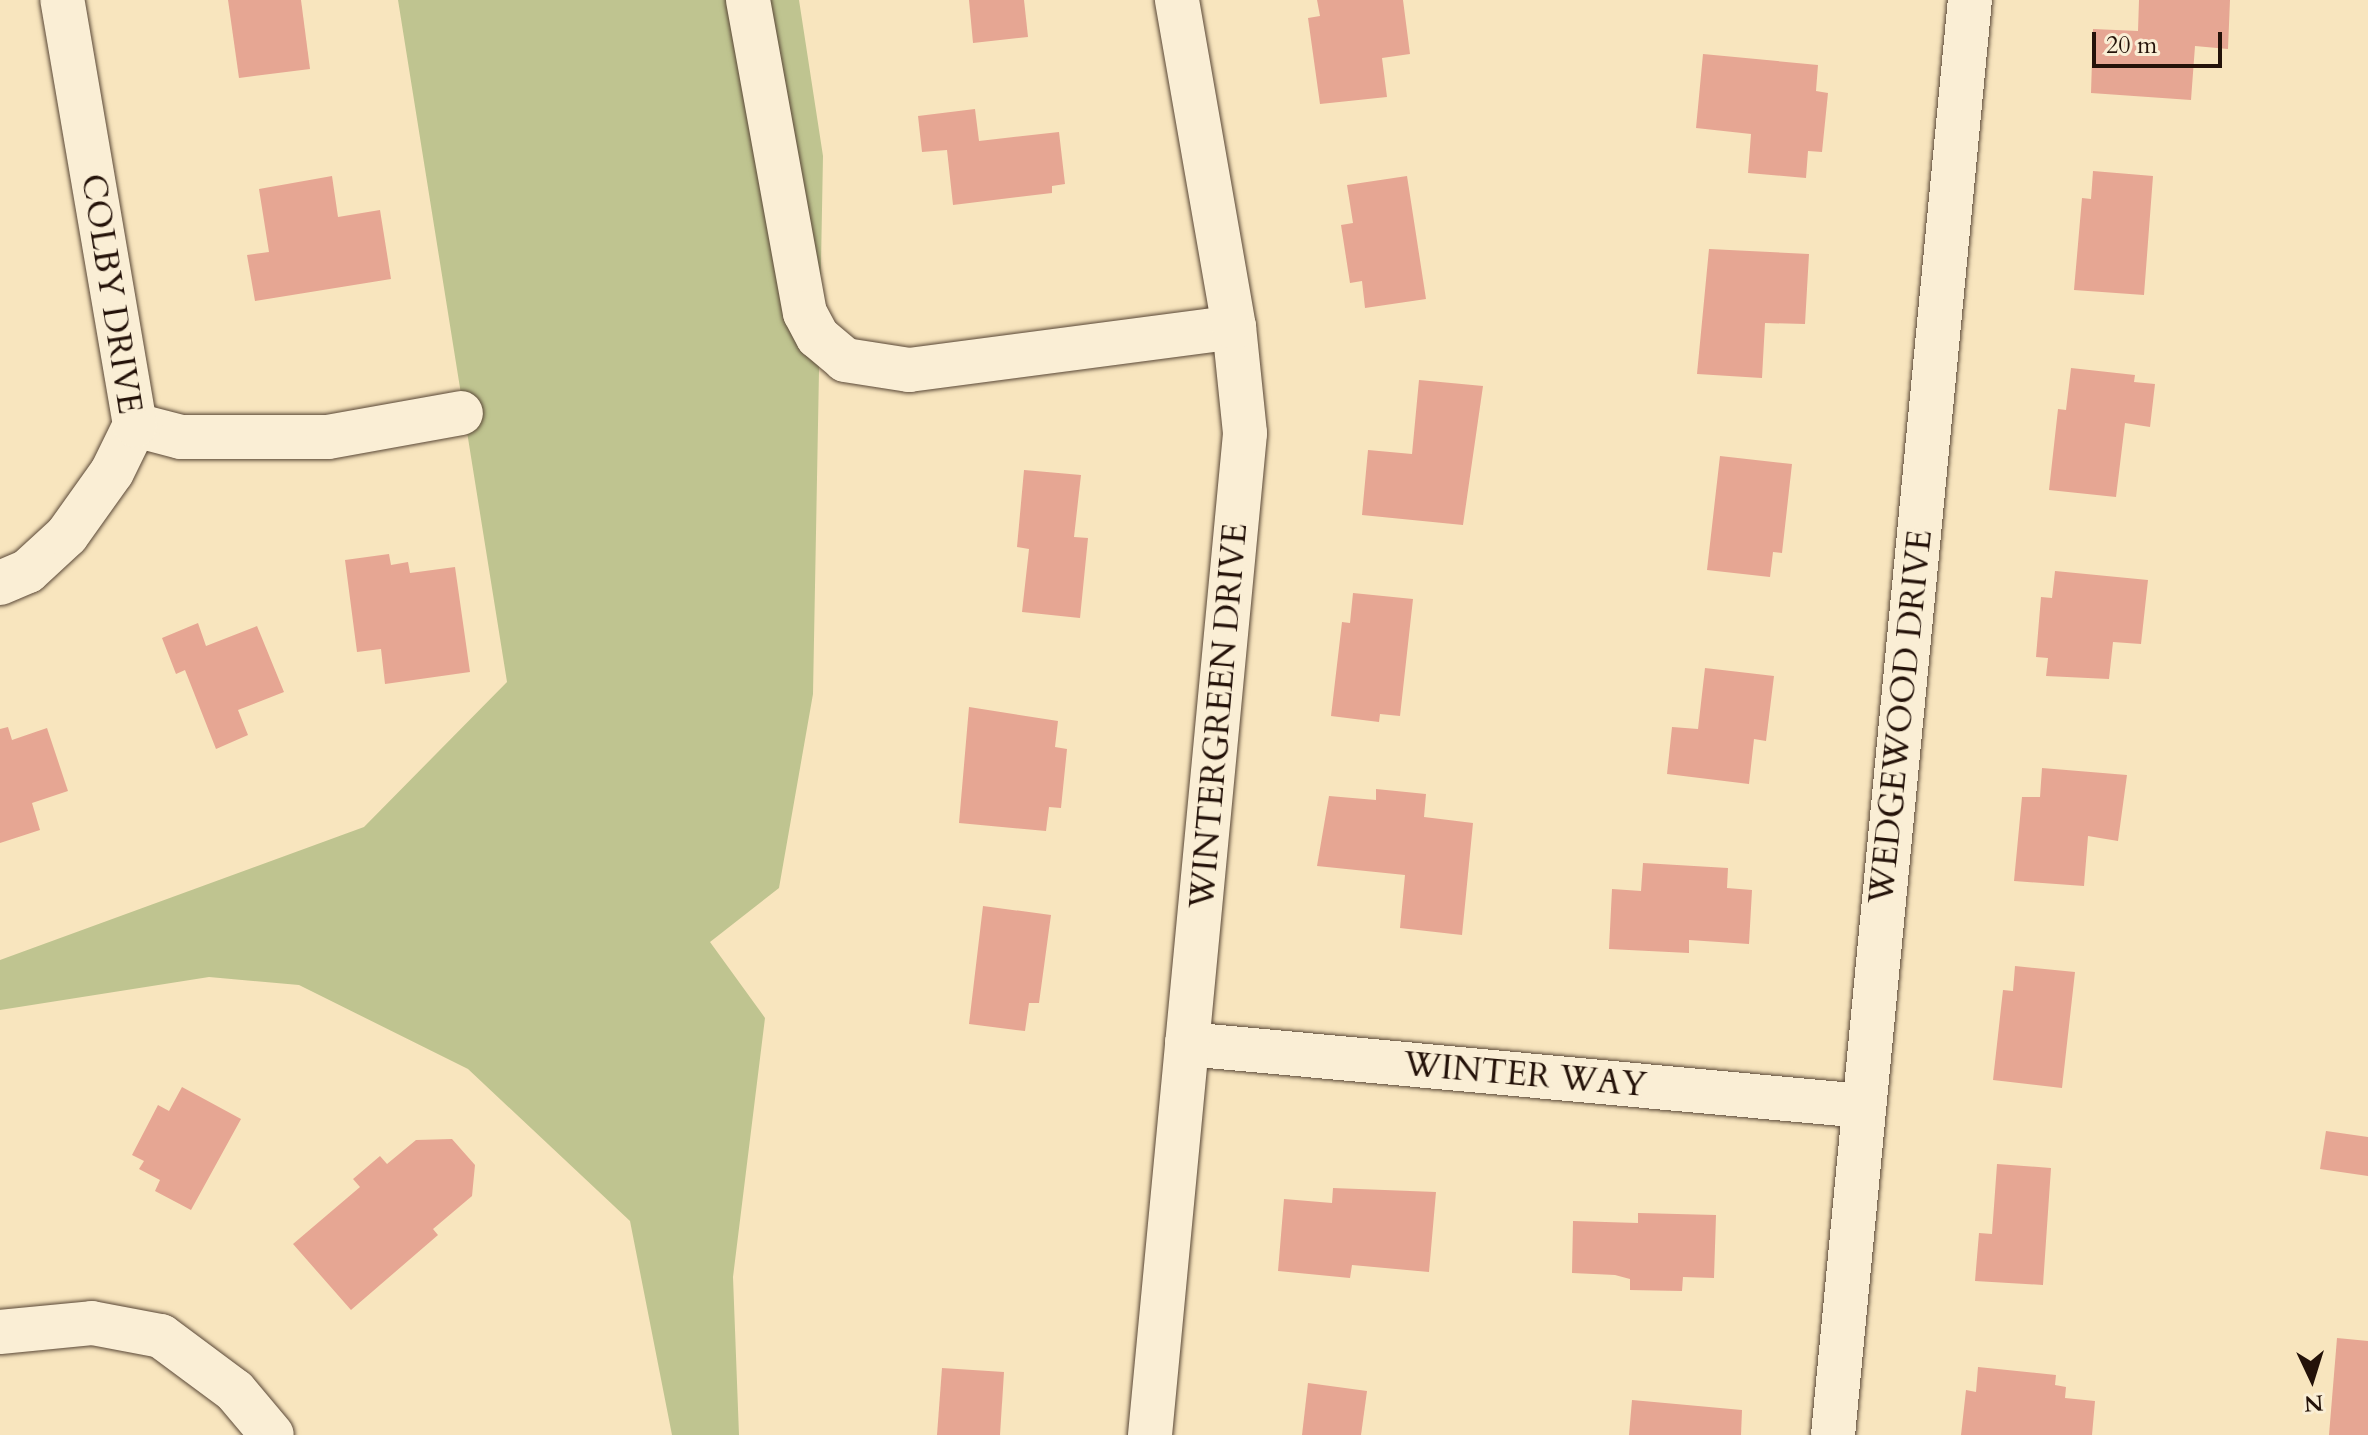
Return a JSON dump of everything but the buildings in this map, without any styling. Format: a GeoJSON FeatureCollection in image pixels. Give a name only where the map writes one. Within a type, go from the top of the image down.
{"type":"FeatureCollection","features":[{"type":"Feature","properties":{"kind":"street","name":"COLBY DRIVE"},"geometry":{"type":"LineString","coordinates":[[0,583],[28,571],[67,535],[112,472],[135,425],[62,0]]}},
{"type":"Feature","properties":{"kind":"street"},"geometry":{"type":"LineString","coordinates":[[748,0],[805,313],[818,337],[845,360],[909,370],[1234,327]]}},
{"type":"Feature","properties":{"kind":"street","name":"WINTERGREEN DRIVE"},"geometry":{"type":"LineString","coordinates":[[1150,1435],[1245,433],[1234,327],[1177,0]]}},
{"type":"Feature","properties":{"kind":"street","name":"WEDGEWOOD DRIVE"},"geometry":{"type":"LineString","coordinates":[[1833,1435],[1970,0]]}},
{"type":"Feature","properties":{"kind":"street"},"geometry":{"type":"LineString","coordinates":[[135,425],[181,437],[328,437],[461,413]]}},
{"type":"Feature","properties":{"kind":"street","name":"WINTER WAY"},"geometry":{"type":"LineString","coordinates":[[1187,1044],[1863,1106]]}},
{"type":"Feature","properties":{"kind":"street"},"geometry":{"type":"LineString","coordinates":[[0,1332],[92,1323],[161,1336],[235,1391],[272,1435]]}},
{"type":"Feature","properties":{"kind":"green space"},"geometry":{"type":"Polygon","coordinates":[[[398,0],[799,0],[823,156],[813,694],[779,888],[710,942],[765,1018],[733,1277],[739,1435],[672,1435],[630,1221],[468,1069],[299,985],[209,977],[0,1010],[0,960],[364,827],[507,682],[398,0]]]}}]}
